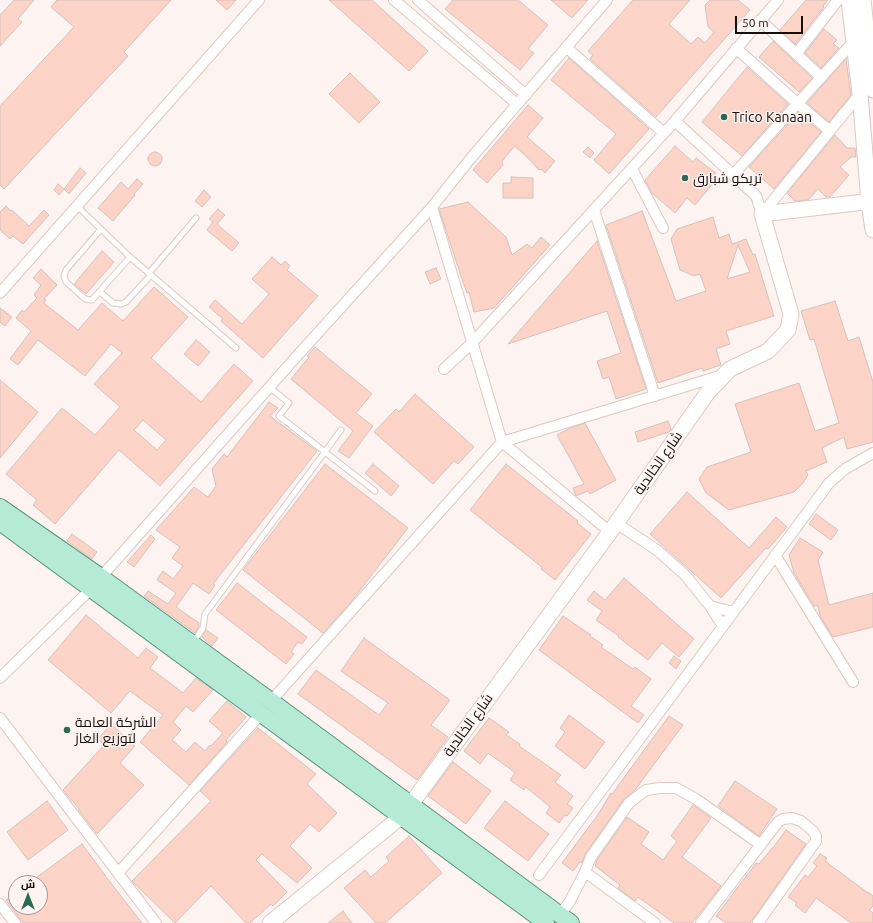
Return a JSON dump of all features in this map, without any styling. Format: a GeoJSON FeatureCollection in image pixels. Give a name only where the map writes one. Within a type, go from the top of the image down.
{"type":"FeatureCollection","features":[{"type":"Feature","properties":{"kind":"main road"},"geometry":{"type":"LineString","coordinates":[[0,507],[261,714],[406,810],[559,920]]}},
{"type":"Feature","properties":{"kind":"main road"},"geometry":{"type":"LineString","coordinates":[[0,522],[192,644],[271,701],[406,810]]}},
{"type":"Feature","properties":{"kind":"street"},"geometry":{"type":"LineString","coordinates":[[0,293],[259,0]]}},
{"type":"Feature","properties":{"kind":"street"},"geometry":{"type":"LineString","coordinates":[[394,0],[517,104]]}},
{"type":"Feature","properties":{"kind":"street"},"geometry":{"type":"LineString","coordinates":[[418,0],[526,95]]}},
{"type":"Feature","properties":{"kind":"street"},"geometry":{"type":"LineString","coordinates":[[0,678],[96,583],[269,387],[432,207],[471,158],[607,0]]}},
{"type":"Feature","properties":{"kind":"street"},"geometry":{"type":"LineString","coordinates":[[444,369],[472,343],[632,169],[778,0]]}},
{"type":"Feature","properties":{"kind":"street"},"geometry":{"type":"LineString","coordinates":[[796,54],[838,0]]}},
{"type":"Feature","properties":{"kind":"street"},"geometry":{"type":"LineString","coordinates":[[849,0],[854,41],[866,92]]}},
{"type":"Feature","properties":{"kind":"street"},"geometry":{"type":"LineString","coordinates":[[863,0],[873,230]]}},
{"type":"Feature","properties":{"kind":"street"},"geometry":{"type":"LineString","coordinates":[[760,20],[821,77]]}},
{"type":"Feature","properties":{"kind":"street"},"geometry":{"type":"LineString","coordinates":[[733,175],[854,41]]}},
{"type":"Feature","properties":{"kind":"street"},"geometry":{"type":"LineString","coordinates":[[566,47],[664,133]]}},
{"type":"Feature","properties":{"kind":"street"},"geometry":{"type":"LineString","coordinates":[[736,48],[830,131]]}},
{"type":"Feature","properties":{"kind":"street"},"geometry":{"type":"LineString","coordinates":[[762,214],[830,131],[866,92]]}},
{"type":"Feature","properties":{"kind":"street"},"geometry":{"type":"LineString","coordinates":[[675,121],[756,196],[762,214]]}},
{"type":"Feature","properties":{"kind":"street"},"geometry":{"type":"LineString","coordinates":[[632,169],[663,228]]}},
{"type":"Feature","properties":{"kind":"street"},"geometry":{"type":"LineString","coordinates":[[762,214],[871,202]]}},
{"type":"Feature","properties":{"kind":"street"},"geometry":{"type":"LineString","coordinates":[[432,207],[502,442],[613,528],[657,550],[685,575],[710,606],[723,626]]}},
{"type":"Feature","properties":{"kind":"street"},"geometry":{"type":"LineString","coordinates":[[594,210],[656,396]]}},
{"type":"Feature","properties":{"kind":"street","name":"شارع الخالدية"},"geometry":{"type":"LineString","coordinates":[[270,923],[406,810],[613,528],[708,392],[730,369],[768,351],[788,330],[791,314],[762,214]]}},
{"type":"Feature","properties":{"kind":"street"},"geometry":{"type":"LineString","coordinates":[[271,701],[502,442],[724,375]]}},
{"type":"Feature","properties":{"kind":"street"},"geometry":{"type":"LineString","coordinates":[[539,875],[829,483],[846,469],[873,453]]}},
{"type":"Feature","properties":{"kind":"street"},"geometry":{"type":"LineString","coordinates":[[775,555],[853,682]]}},
{"type":"Feature","properties":{"kind":"street"},"geometry":{"type":"LineString","coordinates":[[710,606],[733,612]]}},
{"type":"Feature","properties":{"kind":"street"},"geometry":{"type":"LineString","coordinates":[[118,873],[261,714]]}},
{"type":"Feature","properties":{"kind":"street"},"geometry":{"type":"LineString","coordinates":[[0,718],[156,923]]}},
{"type":"Feature","properties":{"kind":"street"},"geometry":{"type":"LineString","coordinates":[[559,920],[585,872],[591,857],[629,803],[646,790],[676,788],[696,799],[761,845]]}},
{"type":"Feature","properties":{"kind":"street"},"geometry":{"type":"LineString","coordinates":[[700,923],[778,822],[783,819],[792,818],[801,821],[808,826],[816,836],[816,840],[758,923]]}},
{"type":"Feature","properties":{"kind":"street"},"geometry":{"type":"LineString","coordinates":[[585,872],[655,923]]}},
{"type":"Feature","properties":{"kind":"street"},"geometry":{"type":"LineString","coordinates":[[0,904],[15,923]]}},
{"type":"Feature","properties":{"kind":"lane"},"geometry":{"type":"LineString","coordinates":[[77,206],[130,257],[236,348]]}},
{"type":"Feature","properties":{"kind":"lane"},"geometry":{"type":"LineString","coordinates":[[100,292],[114,303],[121,304],[126,302],[196,218]]}},
{"type":"Feature","properties":{"kind":"lane"},"geometry":{"type":"LineString","coordinates":[[101,229],[66,270],[64,276],[66,282],[85,299],[92,300],[130,257]]}},
{"type":"Feature","properties":{"kind":"lane"},"geometry":{"type":"LineString","coordinates":[[269,387],[289,403],[279,416],[375,491]]}},
{"type":"Feature","properties":{"kind":"lane"},"geometry":{"type":"LineString","coordinates":[[192,644],[203,628],[205,614],[341,430]]}},
{"type":"Feature","properties":{"kind":"building"},"geometry":{"type":"Polygon","coordinates":[[[14,0],[34,0],[18,19],[22,22],[0,46],[0,15],[14,0]]]}},
{"type":"Feature","properties":{"kind":"building"},"geometry":{"type":"Polygon","coordinates":[[[57,0],[171,0],[124,52],[128,56],[4,189],[0,185],[0,106],[74,27],[51,7],[57,0]]]}},
{"type":"Feature","properties":{"kind":"building"},"geometry":{"type":"Polygon","coordinates":[[[216,0],[236,0],[227,10],[216,0]]]}},
{"type":"Feature","properties":{"kind":"building"},"geometry":{"type":"Polygon","coordinates":[[[329,0],[372,0],[428,51],[409,71],[329,0]]]}},
{"type":"Feature","properties":{"kind":"building"},"geometry":{"type":"Polygon","coordinates":[[[453,0],[518,0],[548,25],[528,49],[534,53],[520,70],[445,9],[453,0]]]}},
{"type":"Feature","properties":{"kind":"building"},"geometry":{"type":"Polygon","coordinates":[[[551,0],[588,0],[572,18],[551,0]]]}},
{"type":"Feature","properties":{"kind":"building"},"geometry":{"type":"Polygon","coordinates":[[[633,0],[690,0],[669,24],[691,44],[698,37],[705,43],[714,32],[708,27],[705,5],[710,0],[738,0],[750,10],[656,117],[590,59],[593,55],[588,51],[633,0]]]}},
{"type":"Feature","properties":{"kind":"building"},"geometry":{"type":"Polygon","coordinates":[[[806,0],[828,0],[795,44],[780,30],[806,0]]]}},
{"type":"Feature","properties":{"kind":"building"},"geometry":{"type":"Polygon","coordinates":[[[824,29],[837,40],[833,44],[839,48],[821,68],[805,53],[824,29]]]}},
{"type":"Feature","properties":{"kind":"building"},"geometry":{"type":"Polygon","coordinates":[[[773,41],[812,78],[799,92],[759,57],[773,41]]]}},
{"type":"Feature","properties":{"kind":"building"},"geometry":{"type":"Polygon","coordinates":[[[569,58],[649,129],[609,174],[594,160],[616,134],[551,80],[569,58]]]}},
{"type":"Feature","properties":{"kind":"building"},"geometry":{"type":"Polygon","coordinates":[[[846,59],[851,95],[829,122],[807,103],[846,59]]]}},
{"type":"Feature","properties":{"kind":"building"},"geometry":{"type":"Polygon","coordinates":[[[747,67],[788,104],[742,156],[702,122],[747,67]]]}},
{"type":"Feature","properties":{"kind":"building"},"geometry":{"type":"Polygon","coordinates":[[[350,73],[380,102],[359,123],[329,94],[350,73]]]}},
{"type":"Feature","properties":{"kind":"building"},"geometry":{"type":"Polygon","coordinates":[[[528,105],[543,118],[527,137],[555,161],[545,173],[541,169],[539,170],[515,146],[502,161],[503,165],[487,183],[473,170],[528,105]]]}},
{"type":"Feature","properties":{"kind":"building"},"geometry":{"type":"Polygon","coordinates":[[[798,113],[821,132],[774,189],[749,167],[798,113]]]}},
{"type":"Feature","properties":{"kind":"building"},"geometry":{"type":"Polygon","coordinates":[[[835,135],[847,148],[855,148],[856,157],[851,157],[840,167],[849,175],[830,197],[826,197],[818,189],[808,200],[795,201],[787,193],[835,135]]]}},
{"type":"Feature","properties":{"kind":"building"},"geometry":{"type":"Polygon","coordinates":[[[675,146],[693,162],[696,158],[716,173],[712,179],[715,181],[695,205],[687,198],[675,213],[652,193],[645,180],[675,146]]]}},
{"type":"Feature","properties":{"kind":"building"},"geometry":{"type":"Polygon","coordinates":[[[588,147],[594,153],[590,158],[583,152],[588,147]]]}},
{"type":"Feature","properties":{"kind":"building"},"geometry":{"type":"Polygon","coordinates":[[[155,152],[160,154],[162,159],[160,164],[155,166],[150,164],[148,159],[150,154],[155,152]]]}},
{"type":"Feature","properties":{"kind":"building"},"geometry":{"type":"Polygon","coordinates":[[[80,168],[86,173],[69,194],[64,189],[80,168]]]}},
{"type":"Feature","properties":{"kind":"building"},"geometry":{"type":"Polygon","coordinates":[[[511,177],[533,178],[533,198],[503,198],[503,183],[511,183],[511,177]]]}},
{"type":"Feature","properties":{"kind":"building"},"geometry":{"type":"Polygon","coordinates":[[[137,179],[143,184],[113,221],[98,208],[121,182],[128,189],[137,179]]]}},
{"type":"Feature","properties":{"kind":"building"},"geometry":{"type":"Polygon","coordinates":[[[58,184],[64,189],[59,195],[54,190],[58,184]]]}},
{"type":"Feature","properties":{"kind":"building"},"geometry":{"type":"Polygon","coordinates":[[[204,190],[211,197],[202,207],[195,201],[204,190]]]}},
{"type":"Feature","properties":{"kind":"building"},"geometry":{"type":"Polygon","coordinates":[[[468,202],[506,237],[512,255],[527,244],[532,248],[541,237],[550,245],[494,308],[474,312],[469,292],[467,293],[439,209],[468,202]]]}},
{"type":"Feature","properties":{"kind":"building"},"geometry":{"type":"Polygon","coordinates":[[[6,206],[29,226],[44,210],[49,215],[23,244],[13,236],[10,239],[0,230],[0,212],[6,206]]]}},
{"type":"Feature","properties":{"kind":"building"},"geometry":{"type":"Polygon","coordinates":[[[218,209],[225,215],[217,224],[239,243],[232,251],[207,230],[213,222],[209,219],[218,209]]]}},
{"type":"Feature","properties":{"kind":"building"},"geometry":{"type":"Polygon","coordinates":[[[642,211],[676,301],[706,291],[700,274],[694,276],[680,270],[671,239],[677,229],[713,217],[719,238],[729,234],[732,244],[746,239],[753,255],[755,254],[774,316],[726,331],[730,344],[716,349],[721,365],[703,371],[702,368],[658,383],[606,225],[642,211]],[[738,245],[727,279],[750,272],[738,245]]]}},
{"type":"Feature","properties":{"kind":"building"},"geometry":{"type":"Polygon","coordinates":[[[597,241],[646,389],[616,399],[609,377],[603,379],[597,361],[621,353],[607,311],[508,344],[597,241]]]}},
{"type":"Feature","properties":{"kind":"building"},"geometry":{"type":"Polygon","coordinates":[[[102,251],[114,262],[86,294],[74,284],[102,251]]]}},
{"type":"Feature","properties":{"kind":"building"},"geometry":{"type":"Polygon","coordinates":[[[272,257],[281,265],[285,261],[290,266],[287,270],[318,296],[263,358],[221,321],[223,319],[209,307],[215,300],[242,324],[269,294],[252,279],[272,257]]]}},
{"type":"Feature","properties":{"kind":"building"},"geometry":{"type":"Polygon","coordinates":[[[436,268],[441,279],[430,284],[425,272],[436,268]]]}},
{"type":"Feature","properties":{"kind":"building"},"geometry":{"type":"Polygon","coordinates":[[[41,269],[57,285],[44,299],[46,300],[44,303],[78,330],[102,303],[123,321],[154,287],[188,317],[151,358],[201,402],[234,364],[253,381],[160,486],[119,450],[55,524],[33,505],[37,500],[6,474],[62,408],[95,435],[120,407],[94,384],[122,353],[111,344],[85,376],[38,340],[18,365],[10,359],[31,331],[16,318],[22,310],[24,312],[37,298],[34,295],[41,285],[33,278],[41,269]],[[143,420],[134,430],[157,450],[166,440],[143,420]]]}},
{"type":"Feature","properties":{"kind":"building"},"geometry":{"type":"Polygon","coordinates":[[[835,301],[848,341],[859,337],[873,382],[873,442],[847,449],[844,437],[822,448],[827,462],[806,471],[808,475],[803,483],[794,492],[729,510],[706,493],[699,479],[707,467],[751,452],[735,404],[799,383],[815,431],[839,423],[814,339],[810,340],[801,311],[835,301]]]}},
{"type":"Feature","properties":{"kind":"building"},"geometry":{"type":"Polygon","coordinates":[[[0,308],[12,317],[5,326],[0,322],[0,308]]]}},
{"type":"Feature","properties":{"kind":"building"},"geometry":{"type":"Polygon","coordinates":[[[196,340],[210,352],[198,366],[184,354],[196,340]]]}},
{"type":"Feature","properties":{"kind":"building"},"geometry":{"type":"Polygon","coordinates":[[[315,347],[372,394],[356,413],[373,426],[349,458],[338,451],[353,431],[291,379],[315,347]]]}},
{"type":"Feature","properties":{"kind":"building"},"geometry":{"type":"Polygon","coordinates":[[[0,380],[38,412],[0,458],[0,380]]]}},
{"type":"Feature","properties":{"kind":"building"},"geometry":{"type":"Polygon","coordinates":[[[415,394],[474,447],[458,464],[454,461],[433,484],[374,432],[396,409],[399,412],[415,394]]]}},
{"type":"Feature","properties":{"kind":"building"},"geometry":{"type":"Polygon","coordinates":[[[269,402],[278,408],[270,416],[317,451],[213,584],[215,585],[209,594],[193,583],[176,607],[199,623],[195,633],[144,596],[148,591],[168,604],[176,593],[157,580],[163,571],[173,579],[183,566],[172,558],[180,547],[156,530],[194,487],[208,497],[216,486],[212,469],[224,454],[227,457],[269,402]]]}},
{"type":"Feature","properties":{"kind":"building"},"geometry":{"type":"Polygon","coordinates":[[[668,421],[671,429],[669,432],[638,442],[635,432],[668,421]]]}},
{"type":"Feature","properties":{"kind":"building"},"geometry":{"type":"Polygon","coordinates":[[[585,423],[616,480],[590,494],[588,491],[576,496],[573,488],[584,484],[557,435],[585,423]]]}},
{"type":"Feature","properties":{"kind":"building"},"geometry":{"type":"Polygon","coordinates":[[[325,464],[408,528],[350,603],[323,633],[243,570],[325,464]]]}},
{"type":"Feature","properties":{"kind":"building"},"geometry":{"type":"Polygon","coordinates":[[[373,464],[399,486],[391,496],[365,473],[373,464]]]}},
{"type":"Feature","properties":{"kind":"building"},"geometry":{"type":"Polygon","coordinates":[[[506,464],[578,521],[577,523],[591,534],[555,580],[541,569],[543,568],[470,510],[506,464]]]}},
{"type":"Feature","properties":{"kind":"building"},"geometry":{"type":"Polygon","coordinates":[[[687,492],[749,548],[776,517],[787,527],[721,598],[650,534],[687,492]]]}},
{"type":"Feature","properties":{"kind":"building"},"geometry":{"type":"Polygon","coordinates":[[[816,514],[838,530],[831,540],[809,524],[816,514]]]}},
{"type":"Feature","properties":{"kind":"building"},"geometry":{"type":"Polygon","coordinates":[[[72,534],[97,552],[92,559],[67,541],[72,534]]]}},
{"type":"Feature","properties":{"kind":"building"},"geometry":{"type":"Polygon","coordinates":[[[151,535],[155,539],[134,567],[127,562],[151,535]]]}},
{"type":"Feature","properties":{"kind":"building"},"geometry":{"type":"Polygon","coordinates":[[[800,538],[823,552],[818,560],[829,605],[873,593],[873,627],[833,637],[820,616],[818,605],[814,606],[794,573],[789,555],[800,538]]]}},
{"type":"Feature","properties":{"kind":"building"},"geometry":{"type":"Polygon","coordinates":[[[624,578],[694,639],[679,657],[662,643],[648,660],[618,637],[619,636],[596,620],[602,611],[587,600],[594,591],[605,600],[624,578]]]}},
{"type":"Feature","properties":{"kind":"building"},"geometry":{"type":"Polygon","coordinates":[[[237,583],[307,637],[302,644],[298,642],[291,652],[294,654],[286,664],[216,610],[237,583]]]}},
{"type":"Feature","properties":{"kind":"building"},"geometry":{"type":"Polygon","coordinates":[[[86,615],[138,658],[146,648],[158,657],[150,668],[183,693],[196,678],[213,690],[193,712],[186,706],[173,722],[181,730],[172,740],[186,752],[195,742],[205,751],[223,733],[209,721],[227,701],[246,717],[226,740],[227,742],[189,785],[140,742],[163,715],[130,691],[111,713],[48,660],[86,615]]]}},
{"type":"Feature","properties":{"kind":"building"},"geometry":{"type":"Polygon","coordinates":[[[563,616],[591,635],[590,636],[603,645],[601,647],[633,669],[635,667],[651,679],[631,706],[644,715],[638,723],[539,650],[563,616]]]}},
{"type":"Feature","properties":{"kind":"building"},"geometry":{"type":"Polygon","coordinates":[[[206,630],[218,638],[212,646],[202,637],[206,630]]]}},
{"type":"Feature","properties":{"kind":"building"},"geometry":{"type":"Polygon","coordinates":[[[364,638],[450,700],[431,725],[448,737],[417,780],[298,694],[316,670],[379,715],[388,703],[341,671],[364,638]]]}},
{"type":"Feature","properties":{"kind":"building"},"geometry":{"type":"Polygon","coordinates":[[[674,656],[681,661],[676,669],[669,663],[674,656]]]}},
{"type":"Feature","properties":{"kind":"building"},"geometry":{"type":"Polygon","coordinates":[[[569,715],[605,742],[585,769],[555,746],[565,732],[560,728],[569,715]]]}},
{"type":"Feature","properties":{"kind":"building"},"geometry":{"type":"Polygon","coordinates":[[[669,716],[683,725],[635,790],[624,799],[586,853],[582,862],[580,862],[573,871],[562,863],[597,816],[611,793],[612,794],[669,716]]]}},
{"type":"Feature","properties":{"kind":"building"},"geometry":{"type":"Polygon","coordinates":[[[489,718],[509,732],[506,735],[520,744],[519,746],[561,775],[555,782],[573,796],[567,804],[573,808],[559,823],[546,813],[550,807],[526,787],[524,790],[510,780],[515,773],[509,768],[488,753],[480,764],[464,751],[489,718]]]}},
{"type":"Feature","properties":{"kind":"building"},"geometry":{"type":"Polygon","coordinates":[[[111,724],[135,746],[120,763],[144,785],[97,834],[63,790],[104,745],[98,739],[111,724]]]}},
{"type":"Feature","properties":{"kind":"building"},"geometry":{"type":"Polygon","coordinates":[[[258,728],[316,774],[307,784],[337,813],[319,832],[310,824],[290,846],[312,868],[297,883],[262,854],[256,860],[287,892],[273,906],[271,904],[250,923],[246,923],[211,886],[175,923],[132,881],[211,801],[200,791],[258,728]]]}},
{"type":"Feature","properties":{"kind":"building"},"geometry":{"type":"Polygon","coordinates":[[[453,762],[491,791],[466,824],[428,796],[453,762]]]}},
{"type":"Feature","properties":{"kind":"building"},"geometry":{"type":"Polygon","coordinates":[[[735,781],[777,809],[759,836],[718,806],[735,781]]]}},
{"type":"Feature","properties":{"kind":"building"},"geometry":{"type":"Polygon","coordinates":[[[47,801],[68,830],[28,860],[7,832],[47,801]]]}},
{"type":"Feature","properties":{"kind":"building"},"geometry":{"type":"Polygon","coordinates":[[[505,801],[549,834],[528,861],[484,828],[505,801]]]}},
{"type":"Feature","properties":{"kind":"building"},"geometry":{"type":"Polygon","coordinates":[[[693,805],[711,818],[682,857],[721,886],[692,923],[674,923],[638,897],[635,901],[618,888],[620,885],[595,866],[597,860],[627,817],[649,832],[641,844],[663,860],[677,841],[671,836],[693,805]]]}},
{"type":"Feature","properties":{"kind":"building"},"geometry":{"type":"Polygon","coordinates":[[[786,830],[806,844],[750,923],[726,923],[716,916],[756,863],[759,864],[786,830]]]}},
{"type":"Feature","properties":{"kind":"building"},"geometry":{"type":"Polygon","coordinates":[[[409,836],[442,873],[385,923],[376,923],[344,888],[365,870],[371,877],[389,861],[386,857],[409,836]]]}},
{"type":"Feature","properties":{"kind":"building"},"geometry":{"type":"Polygon","coordinates":[[[82,844],[142,923],[23,923],[17,915],[48,915],[48,875],[40,875],[82,844]]]}},
{"type":"Feature","properties":{"kind":"building"},"geometry":{"type":"Polygon","coordinates":[[[820,854],[827,858],[825,861],[873,896],[873,906],[869,910],[873,913],[873,923],[851,923],[816,898],[805,913],[795,905],[797,903],[788,897],[805,875],[808,877],[817,866],[813,863],[820,854]]]}},
{"type":"Feature","properties":{"kind":"building"},"geometry":{"type":"Polygon","coordinates":[[[343,911],[352,923],[328,923],[343,911]]]}},
{"type":"Feature","properties":{"kind":"place","name":"Trico Kanaan"},"geometry":{"type":"Point","coordinates":[724,117]}},
{"type":"Feature","properties":{"kind":"place","name":"تريكو شبارق"},"geometry":{"type":"Point","coordinates":[685,178]}},
{"type":"Feature","properties":{"kind":"place","name":"الشركة العامة لتوزيع الغاز"},"geometry":{"type":"Point","coordinates":[67,730]}}]}
